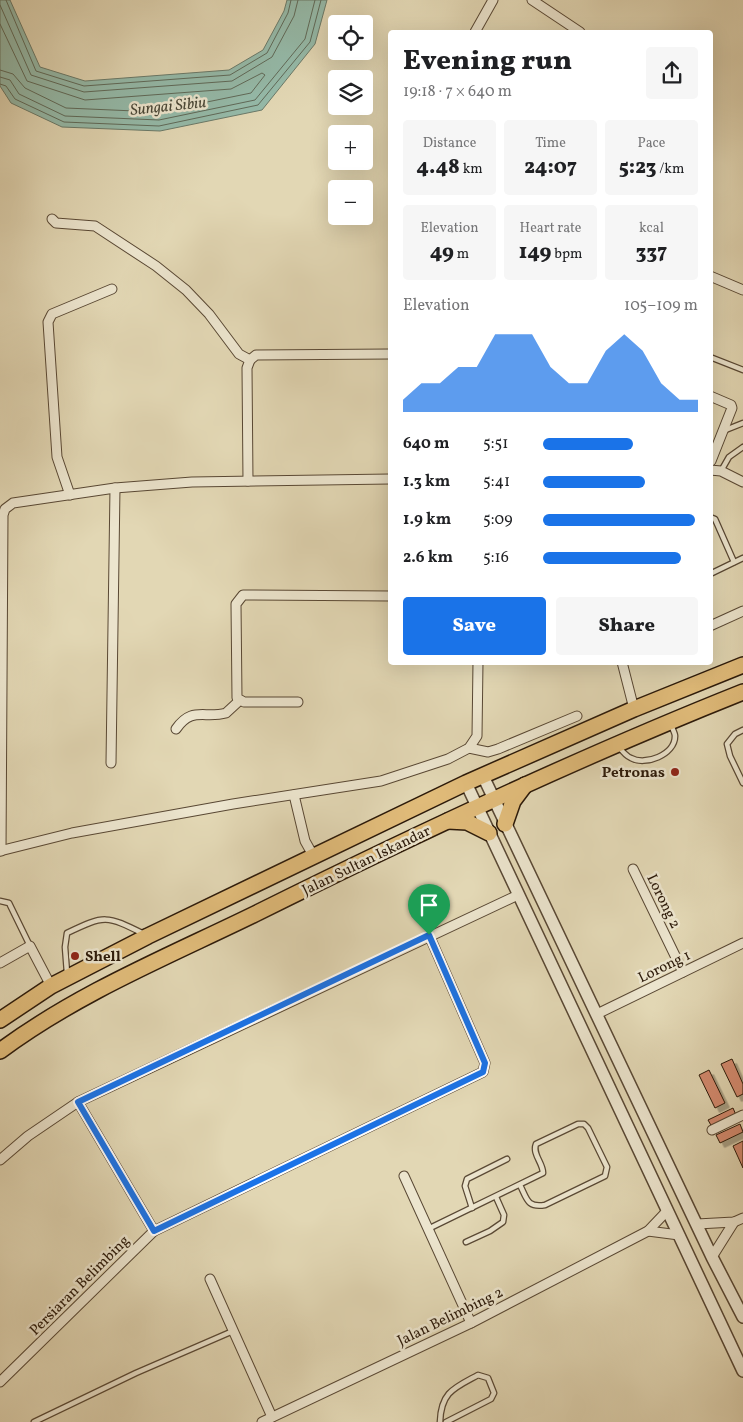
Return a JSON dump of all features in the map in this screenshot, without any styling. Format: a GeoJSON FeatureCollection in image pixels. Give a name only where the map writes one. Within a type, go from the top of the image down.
{"type":"FeatureCollection","features":[{"type":"Feature","properties":{"kind":"main road","name":"Jalan Sultan Iskandar"},"geometry":{"type":"LineString","coordinates":[[0,1020],[51,986],[148,936],[466,783],[634,709],[743,665]]}},
{"type":"Feature","properties":{"kind":"main road","name":"Jalan Sultan Iskandar"},"geometry":{"type":"LineString","coordinates":[[0,1051],[22,1035],[94,992],[476,806],[616,744],[743,692]]}},
{"type":"Feature","properties":{"kind":"main road"},"geometry":{"type":"LineString","coordinates":[[506,824],[513,801],[528,782]]}},
{"type":"Feature","properties":{"kind":"main road"},"geometry":{"type":"LineString","coordinates":[[444,822],[467,822],[489,833]]}},
{"type":"Feature","properties":{"kind":"street"},"geometry":{"type":"LineString","coordinates":[[476,30],[493,0]]}},
{"type":"Feature","properties":{"kind":"street"},"geometry":{"type":"LineString","coordinates":[[532,0],[577,30]]}},
{"type":"Feature","properties":{"kind":"street"},"geometry":{"type":"LineString","coordinates":[[52,219],[56,223],[95,226],[156,266],[192,296],[209,314],[239,354],[250,360]]}},
{"type":"Feature","properties":{"kind":"street"},"geometry":{"type":"LineString","coordinates":[[713,277],[743,290]]}},
{"type":"Feature","properties":{"kind":"street"},"geometry":{"type":"LineString","coordinates":[[70,495],[60,471],[54,430],[48,322],[52,314],[112,289]]}},
{"type":"Feature","properties":{"kind":"street"},"geometry":{"type":"LineString","coordinates":[[248,481],[247,368],[250,360],[256,355],[388,354]]}},
{"type":"Feature","properties":{"kind":"street"},"geometry":{"type":"LineString","coordinates":[[713,397],[731,404],[731,413],[713,456]]}},
{"type":"Feature","properties":{"kind":"street"},"geometry":{"type":"LineString","coordinates":[[713,466],[743,482]]}},
{"type":"Feature","properties":{"kind":"street"},"geometry":{"type":"LineString","coordinates":[[388,479],[192,482],[115,488],[13,503],[5,509],[3,515],[1,563],[0,851],[72,833],[381,781],[448,759],[474,744],[479,727],[478,665]]}},
{"type":"Feature","properties":{"kind":"street"},"geometry":{"type":"LineString","coordinates":[[111,763],[115,488]]}},
{"type":"Feature","properties":{"kind":"street"},"geometry":{"type":"LineString","coordinates":[[239,701],[237,698],[236,604],[242,595],[388,596]]}},
{"type":"Feature","properties":{"kind":"street"},"geometry":{"type":"LineString","coordinates":[[713,625],[743,611]]}},
{"type":"Feature","properties":{"kind":"street"},"geometry":{"type":"LineString","coordinates":[[623,665],[634,709]]}},
{"type":"Feature","properties":{"kind":"street"},"geometry":{"type":"LineString","coordinates":[[176,729],[185,718],[191,715],[226,713],[239,701],[298,702]]}},
{"type":"Feature","properties":{"kind":"street"},"geometry":{"type":"LineString","coordinates":[[469,748],[488,752],[498,750],[577,716]]}},
{"type":"Feature","properties":{"kind":"street"},"geometry":{"type":"LineString","coordinates":[[483,776],[712,1257],[743,1317]]}},
{"type":"Feature","properties":{"kind":"street"},"geometry":{"type":"LineString","coordinates":[[466,783],[743,1371]]}},
{"type":"Feature","properties":{"kind":"street"},"geometry":{"type":"LineString","coordinates":[[294,795],[305,841],[314,857]]}},
{"type":"Feature","properties":{"kind":"street","name":"Lorong 2"},"geometry":{"type":"LineString","coordinates":[[633,869],[683,972]]}},
{"type":"Feature","properties":{"kind":"street"},"geometry":{"type":"LineString","coordinates":[[0,1160],[28,1136],[78,1102],[429,935],[518,895]]}},
{"type":"Feature","properties":{"kind":"street","name":"Persiaran Belimbing"},"geometry":{"type":"LineString","coordinates":[[0,1382],[154,1231],[483,1072],[485,1063],[429,935]]}},
{"type":"Feature","properties":{"kind":"street","name":"Lorong 1"},"geometry":{"type":"LineString","coordinates":[[597,1014],[743,943]]}},
{"type":"Feature","properties":{"kind":"street"},"geometry":{"type":"LineString","coordinates":[[0,963],[30,946],[51,986]]}},
{"type":"Feature","properties":{"kind":"street"},"geometry":{"type":"LineString","coordinates":[[78,1102],[154,1231]]}},
{"type":"Feature","properties":{"kind":"street"},"geometry":{"type":"LineString","coordinates":[[712,1130],[743,1115]]}},
{"type":"Feature","properties":{"kind":"street"},"geometry":{"type":"LineString","coordinates":[[404,1176],[430,1228],[472,1323]]}},
{"type":"Feature","properties":{"kind":"street","name":"Jalan Belimbing 2"},"geometry":{"type":"LineString","coordinates":[[262,1422],[472,1323],[648,1231],[667,1211]]}},
{"type":"Feature","properties":{"kind":"street"},"geometry":{"type":"LineString","coordinates":[[697,1224],[739,1220]]}},
{"type":"Feature","properties":{"kind":"street"},"geometry":{"type":"LineString","coordinates":[[712,1257],[739,1220]]}},
{"type":"Feature","properties":{"kind":"street"},"geometry":{"type":"LineString","coordinates":[[648,1231],[679,1235]]}},
{"type":"Feature","properties":{"kind":"street"},"geometry":{"type":"LineString","coordinates":[[210,1279],[272,1418]]}},
{"type":"Feature","properties":{"kind":"lane"},"geometry":{"type":"LineString","coordinates":[[713,358],[743,370]]}},
{"type":"Feature","properties":{"kind":"lane"},"geometry":{"type":"LineString","coordinates":[[723,431],[743,423]]}},
{"type":"Feature","properties":{"kind":"lane"},"geometry":{"type":"LineString","coordinates":[[721,471],[729,457],[743,447]]}},
{"type":"Feature","properties":{"kind":"lane"},"geometry":{"type":"LineString","coordinates":[[713,518],[734,562]]}},
{"type":"Feature","properties":{"kind":"lane"},"geometry":{"type":"LineString","coordinates":[[713,572],[743,558]]}},
{"type":"Feature","properties":{"kind":"lane"},"geometry":{"type":"LineString","coordinates":[[616,744],[631,758],[640,761],[656,758],[666,752],[672,745],[675,736],[670,721]]}},
{"type":"Feature","properties":{"kind":"lane"},"geometry":{"type":"LineString","coordinates":[[743,730],[735,734],[727,744],[730,756],[743,783]]}},
{"type":"Feature","properties":{"kind":"lane"},"geometry":{"type":"LineString","coordinates":[[0,901],[9,903],[30,946]]}},
{"type":"Feature","properties":{"kind":"lane"},"geometry":{"type":"LineString","coordinates":[[68,977],[65,947],[67,933],[101,918],[109,918],[148,936]]}},
{"type":"Feature","properties":{"kind":"lane"},"geometry":{"type":"LineString","coordinates":[[430,1228],[543,1173],[543,1168],[535,1152],[536,1144],[578,1124],[584,1124],[588,1128],[607,1167],[605,1176],[545,1205],[535,1207],[530,1204],[520,1185]]}},
{"type":"Feature","properties":{"kind":"lane"},"geometry":{"type":"LineString","coordinates":[[472,1208],[465,1186],[467,1179],[507,1159]]}},
{"type":"Feature","properties":{"kind":"lane"},"geometry":{"type":"LineString","coordinates":[[466,1242],[490,1231],[503,1222],[504,1215],[496,1197]]}},
{"type":"Feature","properties":{"kind":"lane"},"geometry":{"type":"LineString","coordinates":[[34,1422],[136,1373],[233,1331]]}},
{"type":"Feature","properties":{"kind":"lane"},"geometry":{"type":"LineString","coordinates":[[440,1422],[440,1410],[447,1395],[453,1388],[478,1375],[488,1378],[494,1394],[491,1399],[446,1422]]}},
{"type":"Feature","properties":{"kind":"water","name":"Sungai Sibiu"},"geometry":{"type":"Polygon","coordinates":[[[0,0],[10,0],[40,67],[85,81],[229,70],[263,50],[284,11],[287,0],[327,0],[315,44],[262,110],[160,131],[62,127],[11,103],[0,86],[0,0]]]}},
{"type":"Feature","properties":{"kind":"building"},"geometry":{"type":"Polygon","coordinates":[[[732,1059],[743,1084],[743,1094],[737,1097],[721,1064],[732,1059]]]}},
{"type":"Feature","properties":{"kind":"building"},"geometry":{"type":"Polygon","coordinates":[[[709,1070],[725,1103],[715,1108],[699,1075],[709,1070]]]}},
{"type":"Feature","properties":{"kind":"building"},"geometry":{"type":"Polygon","coordinates":[[[733,1108],[736,1115],[712,1127],[708,1120],[733,1108]]]}},
{"type":"Feature","properties":{"kind":"building"},"geometry":{"type":"Polygon","coordinates":[[[740,1124],[743,1132],[720,1143],[716,1135],[740,1124]]]}},
{"type":"Feature","properties":{"kind":"building"},"geometry":{"type":"Polygon","coordinates":[[[743,1141],[743,1168],[733,1146],[743,1141]]]}},
{"type":"Feature","properties":{"kind":"place","name":"Petronas"},"geometry":{"type":"Point","coordinates":[675,772]}},
{"type":"Feature","properties":{"kind":"place","name":"Shell"},"geometry":{"type":"Point","coordinates":[75,956]}},
{"type":"Feature","properties":{"kind":"route"},"geometry":{"type":"LineString","coordinates":[[429,935],[485,1063],[483,1072],[154,1231],[78,1102],[429,935]]}}]}
